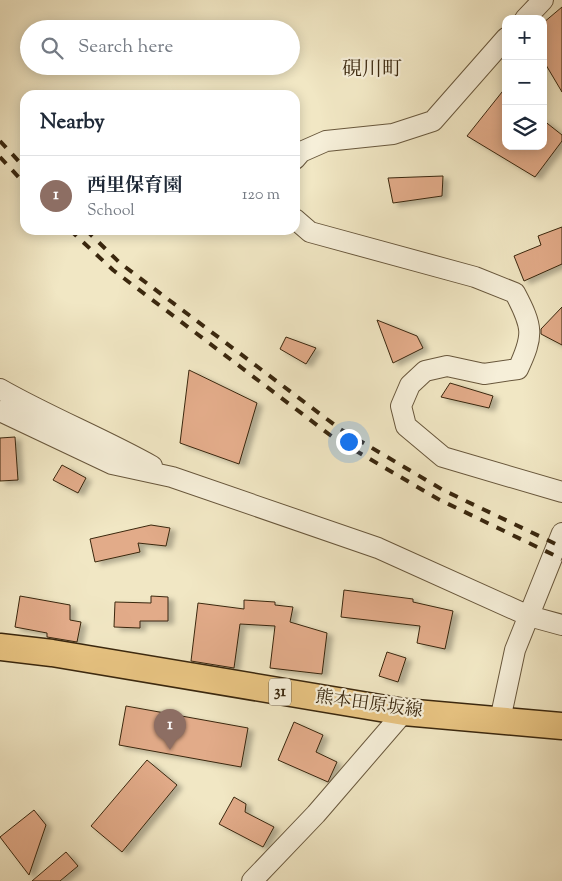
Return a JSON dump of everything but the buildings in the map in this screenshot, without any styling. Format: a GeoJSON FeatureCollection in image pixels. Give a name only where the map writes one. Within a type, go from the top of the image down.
{"type":"FeatureCollection","features":[{"type":"Feature","properties":{"kind":"main road","name":"熊本田原坂線"},"geometry":{"type":"LineString","coordinates":[[0,647],[52,653],[404,712],[562,726]]}},
{"type":"Feature","properties":{"kind":"street"},"geometry":{"type":"LineString","coordinates":[[529,15],[544,0]]}},
{"type":"Feature","properties":{"kind":"street"},"geometry":{"type":"LineString","coordinates":[[300,153],[326,141],[393,134],[433,121],[502,43]]}},
{"type":"Feature","properties":{"kind":"street"},"geometry":{"type":"LineString","coordinates":[[300,223],[310,232],[475,277],[515,293],[528,317],[530,330],[529,347],[518,369],[484,374],[447,366],[425,371],[410,386],[401,406],[406,426],[443,457],[562,492]]}},
{"type":"Feature","properties":{"kind":"street"},"geometry":{"type":"LineString","coordinates":[[0,389],[37,410],[116,446],[172,477]]}},
{"type":"Feature","properties":{"kind":"street"},"geometry":{"type":"LineString","coordinates":[[0,411],[112,464],[172,477],[378,548],[529,616],[562,625]]}},
{"type":"Feature","properties":{"kind":"street"},"geometry":{"type":"LineString","coordinates":[[500,720],[514,650],[562,533]]}},
{"type":"Feature","properties":{"kind":"street"},"geometry":{"type":"LineString","coordinates":[[252,881],[316,814],[404,712]]}},
{"type":"Feature","properties":{"kind":"railway"},"geometry":{"type":"LineString","coordinates":[[0,141],[20,163]]}},
{"type":"Feature","properties":{"kind":"railway"},"geometry":{"type":"LineString","coordinates":[[0,157],[20,179]]}},
{"type":"Feature","properties":{"kind":"railway"},"geometry":{"type":"LineString","coordinates":[[75,235],[113,270],[334,438],[438,499],[562,559]]}},
{"type":"Feature","properties":{"kind":"railway"},"geometry":{"type":"LineString","coordinates":[[91,235],[120,263],[340,429],[443,490],[562,547]]}},
{"type":"Feature","properties":{"kind":"place","name":"西里保育園"},"geometry":{"type":"Point","coordinates":[170,750]}},
{"type":"Feature","properties":{"kind":"district","name":"硯川町"},"geometry":{"type":"Point","coordinates":[372,70]}}]}
